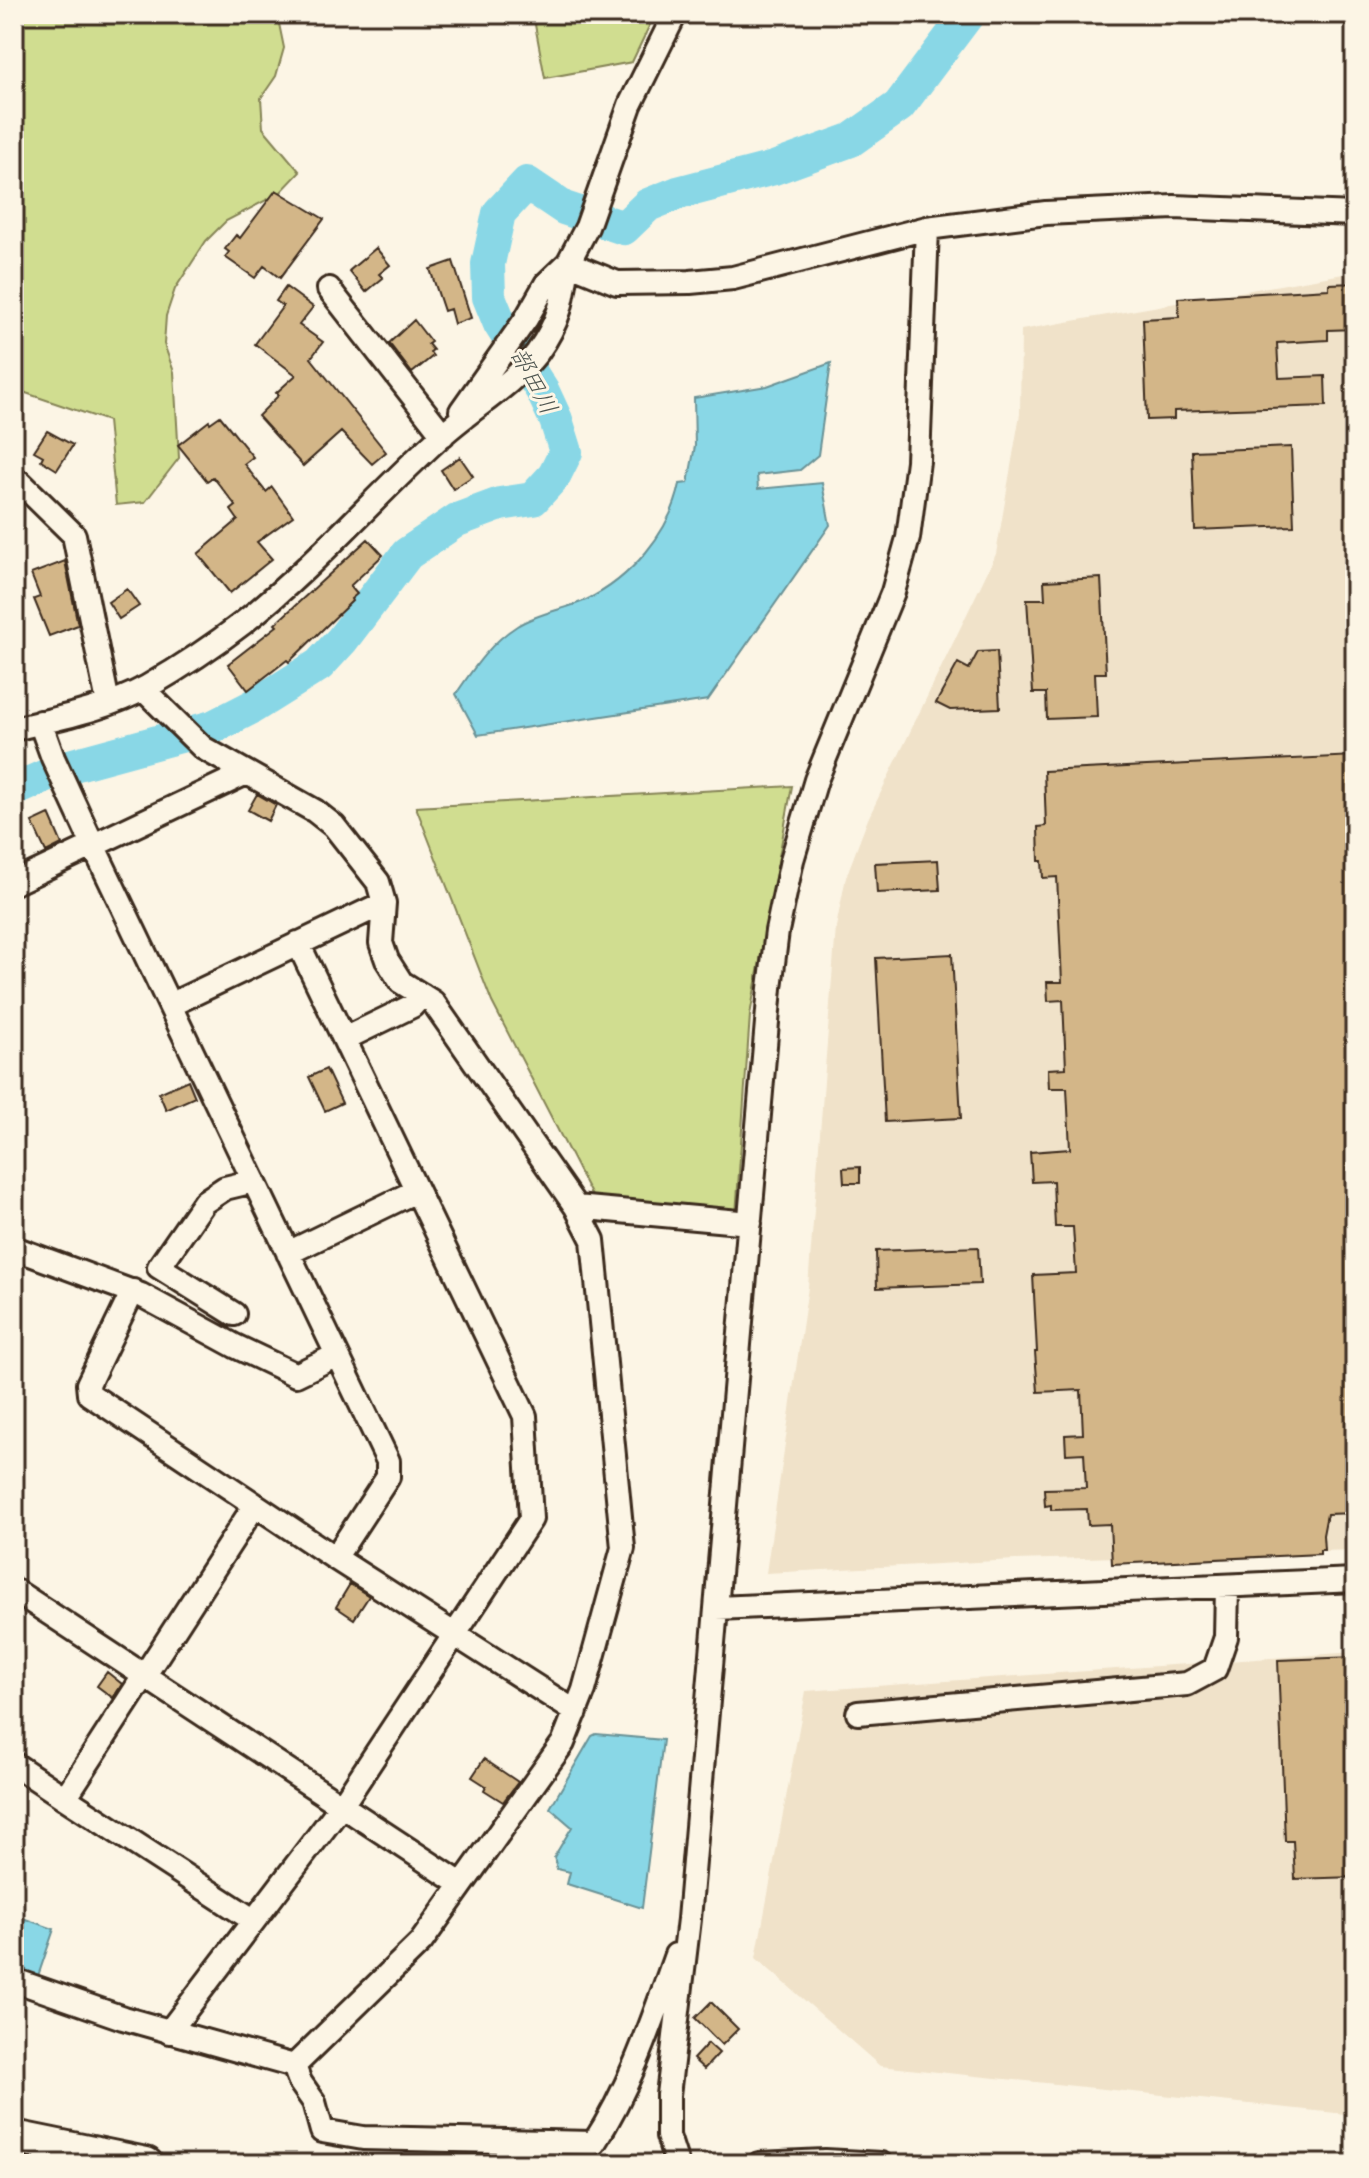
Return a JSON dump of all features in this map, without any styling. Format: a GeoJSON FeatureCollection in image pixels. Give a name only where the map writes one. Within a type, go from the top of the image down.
{"type":"FeatureCollection","features":[{"type":"Feature","properties":{"kind":"highway"},"geometry":{"type":"LineString","coordinates":[[14,2137],[146,2164]]}},
{"type":"Feature","properties":{"kind":"street"},"geometry":{"type":"LineString","coordinates":[[443,435],[496,363],[546,284],[568,263],[587,227],[630,105],[675,14]]}},
{"type":"Feature","properties":{"kind":"street"},"geometry":{"type":"LineString","coordinates":[[568,263],[617,283],[651,284],[733,278],[927,228],[1046,213],[1174,207],[1355,214]]}},
{"type":"Feature","properties":{"kind":"street"},"geometry":{"type":"LineString","coordinates":[[677,2164],[668,2136],[668,2095],[689,1919],[777,931],[792,860],[816,780],[893,592],[910,525],[918,461],[927,228]]}},
{"type":"Feature","properties":{"kind":"street"},"geometry":{"type":"LineString","coordinates":[[14,729],[108,703],[143,689],[200,655],[244,622],[319,556],[443,435],[514,379],[538,351],[563,307],[568,263]]}},
{"type":"Feature","properties":{"kind":"street"},"geometry":{"type":"LineString","coordinates":[[329,289],[443,435]]}},
{"type":"Feature","properties":{"kind":"street"},"geometry":{"type":"LineString","coordinates":[[21,483],[74,535],[108,703]]}},
{"type":"Feature","properties":{"kind":"street"},"geometry":{"type":"LineString","coordinates":[[143,689],[203,748],[315,811],[334,826],[378,882],[384,903],[381,943],[387,960],[401,982],[433,1002],[576,1207],[593,1240],[623,1548],[584,1690],[563,1743],[421,1942],[294,2066]]}},
{"type":"Feature","properties":{"kind":"street"},"geometry":{"type":"LineString","coordinates":[[40,722],[93,845],[388,1461],[388,1477],[335,1558]]}},
{"type":"Feature","properties":{"kind":"street"},"geometry":{"type":"LineString","coordinates":[[14,883],[246,773]]}},
{"type":"Feature","properties":{"kind":"street"},"geometry":{"type":"LineString","coordinates":[[170,1005],[384,903]]}},
{"type":"Feature","properties":{"kind":"street"},"geometry":{"type":"LineString","coordinates":[[169,2032],[342,1805],[531,1519],[525,1416],[298,943]]}},
{"type":"Feature","properties":{"kind":"street"},"geometry":{"type":"LineString","coordinates":[[344,1039],[412,1006],[422,995]]}},
{"type":"Feature","properties":{"kind":"street"},"geometry":{"type":"LineString","coordinates":[[234,1314],[159,1267],[204,1202],[225,1188],[254,1181]]}},
{"type":"Feature","properties":{"kind":"street"},"geometry":{"type":"LineString","coordinates":[[288,1253],[416,1191]]}},
{"type":"Feature","properties":{"kind":"street"},"geometry":{"type":"LineString","coordinates":[[576,1207],[750,1223]]}},
{"type":"Feature","properties":{"kind":"street"},"geometry":{"type":"LineString","coordinates":[[14,1248],[133,1291],[296,1375],[337,1355]]}},
{"type":"Feature","properties":{"kind":"street"},"geometry":{"type":"LineString","coordinates":[[133,1291],[88,1384],[89,1394],[335,1558],[576,1712]]}},
{"type":"Feature","properties":{"kind":"street"},"geometry":{"type":"LineString","coordinates":[[65,1798],[255,1505]]}},
{"type":"Feature","properties":{"kind":"street"},"geometry":{"type":"LineString","coordinates":[[717,1608],[1355,1580]]}},
{"type":"Feature","properties":{"kind":"street"},"geometry":{"type":"LineString","coordinates":[[858,1713],[1187,1684],[1215,1669],[1226,1637],[1227,1586]]}},
{"type":"Feature","properties":{"kind":"street"},"geometry":{"type":"LineString","coordinates":[[14,1590],[461,1884]]}},
{"type":"Feature","properties":{"kind":"street"},"geometry":{"type":"LineString","coordinates":[[14,1764],[253,1920]]}},
{"type":"Feature","properties":{"kind":"street"},"geometry":{"type":"LineString","coordinates":[[294,2066],[300,2082],[314,2102],[322,2131],[363,2138],[594,2143],[643,2046],[689,1919]]}},
{"type":"Feature","properties":{"kind":"street"},"geometry":{"type":"LineString","coordinates":[[14,1980],[169,2032],[294,2066]]}},
{"type":"Feature","properties":{"kind":"street"},"geometry":{"type":"LineString","coordinates":[[759,2164],[825,2161],[881,2164]]}},
{"type":"Feature","properties":{"kind":"shaded area"},"geometry":{"type":"Polygon","coordinates":[[[1355,272],[1355,1550],[1015,1560],[766,1573],[808,1287],[836,927],[846,877],[868,819],[996,554],[1020,414],[1021,330],[1355,272]]]}},
{"type":"Feature","properties":{"kind":"shaded area"},"geometry":{"type":"Polygon","coordinates":[[[1355,1652],[1355,2115],[880,2066],[756,1958],[806,1691],[1355,1652]]]}},
{"type":"Feature","properties":{"kind":"green space"},"geometry":{"type":"Polygon","coordinates":[[[14,14],[277,14],[284,48],[276,76],[261,98],[263,128],[300,172],[280,193],[226,221],[206,241],[175,289],[166,316],[164,344],[174,372],[179,458],[145,502],[116,505],[108,421],[14,389],[14,14]]]}},
{"type":"Feature","properties":{"kind":"green space"},"geometry":{"type":"Polygon","coordinates":[[[533,14],[655,14],[632,62],[545,78],[533,14]]]}},
{"type":"Feature","properties":{"kind":"green space"},"geometry":{"type":"Polygon","coordinates":[[[792,786],[750,1015],[736,1215],[593,1198],[492,1002],[416,807],[792,786]]]}},
{"type":"Feature","properties":{"kind":"water"},"geometry":{"type":"Polygon","coordinates":[[[831,363],[818,455],[800,470],[757,475],[758,489],[822,483],[830,525],[708,700],[478,735],[456,694],[490,648],[525,622],[602,591],[632,567],[657,537],[675,502],[680,484],[688,483],[695,446],[694,398],[767,386],[831,363]]]}},
{"type":"Feature","properties":{"kind":"water"},"geometry":{"type":"Polygon","coordinates":[[[596,1734],[663,1740],[642,1908],[567,1884],[570,1872],[557,1869],[554,1857],[572,1827],[550,1808],[596,1734]]]}},
{"type":"Feature","properties":{"kind":"water"},"geometry":{"type":"Polygon","coordinates":[[[14,1915],[54,1929],[38,1976],[14,1968],[14,1915]]]}},
{"type":"Feature","properties":{"kind":"building"},"geometry":{"type":"Polygon","coordinates":[[[276,190],[324,219],[280,278],[264,266],[255,278],[225,257],[229,252],[225,249],[236,235],[240,238],[276,190]]]}},
{"type":"Feature","properties":{"kind":"building"},"geometry":{"type":"Polygon","coordinates":[[[376,248],[390,265],[379,274],[383,278],[366,292],[349,271],[376,248]]]}},
{"type":"Feature","properties":{"kind":"building"},"geometry":{"type":"Polygon","coordinates":[[[453,261],[471,318],[454,324],[450,309],[444,311],[430,269],[453,261]]]}},
{"type":"Feature","properties":{"kind":"building"},"geometry":{"type":"Polygon","coordinates":[[[1355,283],[1355,329],[1328,330],[1328,340],[1277,343],[1279,378],[1325,376],[1326,406],[1174,411],[1174,419],[1147,420],[1143,319],[1179,317],[1178,298],[1329,289],[1329,284],[1355,283]]]}},
{"type":"Feature","properties":{"kind":"building"},"geometry":{"type":"Polygon","coordinates":[[[286,287],[313,307],[299,325],[323,342],[311,358],[386,452],[372,464],[341,432],[303,466],[258,416],[279,395],[276,393],[296,375],[255,344],[283,306],[276,301],[286,287]]]}},
{"type":"Feature","properties":{"kind":"building"},"geometry":{"type":"Polygon","coordinates":[[[414,320],[431,342],[428,344],[433,356],[412,373],[389,343],[414,320]]]}},
{"type":"Feature","properties":{"kind":"building"},"geometry":{"type":"Polygon","coordinates":[[[220,416],[253,457],[244,464],[266,492],[272,487],[293,516],[257,542],[272,559],[230,593],[198,554],[238,520],[231,510],[236,506],[213,477],[207,481],[178,445],[220,416]]]}},
{"type":"Feature","properties":{"kind":"building"},"geometry":{"type":"Polygon","coordinates":[[[47,431],[73,445],[57,470],[41,460],[43,456],[34,451],[47,431]]]}},
{"type":"Feature","properties":{"kind":"building"},"geometry":{"type":"Polygon","coordinates":[[[1291,447],[1294,526],[1195,530],[1192,451],[1291,447]]]}},
{"type":"Feature","properties":{"kind":"building"},"geometry":{"type":"Polygon","coordinates":[[[460,457],[473,476],[453,489],[441,470],[460,457]]]}},
{"type":"Feature","properties":{"kind":"building"},"geometry":{"type":"Polygon","coordinates":[[[368,539],[383,555],[350,586],[357,594],[352,601],[289,662],[287,660],[248,690],[228,664],[277,626],[275,624],[368,539]]]}},
{"type":"Feature","properties":{"kind":"building"},"geometry":{"type":"Polygon","coordinates":[[[65,561],[78,625],[49,636],[34,599],[40,597],[31,574],[65,561]]]}},
{"type":"Feature","properties":{"kind":"building"},"geometry":{"type":"Polygon","coordinates":[[[1101,578],[1106,673],[1095,673],[1097,717],[1047,719],[1046,693],[1033,693],[1027,599],[1045,599],[1044,581],[1101,578]]]}},
{"type":"Feature","properties":{"kind":"building"},"geometry":{"type":"Polygon","coordinates":[[[127,589],[139,606],[119,619],[108,602],[127,589]]]}},
{"type":"Feature","properties":{"kind":"building"},"geometry":{"type":"Polygon","coordinates":[[[997,651],[1000,708],[950,710],[936,703],[958,663],[969,669],[978,652],[997,651]]]}},
{"type":"Feature","properties":{"kind":"building"},"geometry":{"type":"Polygon","coordinates":[[[1355,756],[1355,1513],[1327,1514],[1324,1550],[1320,1550],[1320,1554],[1112,1564],[1110,1524],[1088,1525],[1087,1509],[1051,1510],[1051,1505],[1045,1506],[1044,1489],[1086,1488],[1084,1453],[1066,1454],[1065,1435],[1083,1434],[1081,1390],[1038,1392],[1035,1352],[1033,1275],[1076,1273],[1073,1227],[1055,1227],[1053,1181],[1032,1182],[1030,1152],[1070,1149],[1067,1088],[1049,1088],[1048,1069],[1066,1068],[1063,1000],[1048,1001],[1047,982],[1062,982],[1057,877],[1043,878],[1042,861],[1039,861],[1038,827],[1046,826],[1044,771],[1355,756]]]}},
{"type":"Feature","properties":{"kind":"building"},"geometry":{"type":"Polygon","coordinates":[[[257,794],[276,805],[268,821],[248,810],[257,794]]]}},
{"type":"Feature","properties":{"kind":"building"},"geometry":{"type":"Polygon","coordinates":[[[49,814],[62,844],[46,852],[32,822],[49,814]]]}},
{"type":"Feature","properties":{"kind":"building"},"geometry":{"type":"Polygon","coordinates":[[[938,860],[940,890],[877,893],[875,863],[938,860]]]}},
{"type":"Feature","properties":{"kind":"building"},"geometry":{"type":"Polygon","coordinates":[[[952,954],[961,1118],[885,1122],[876,958],[952,954]]]}},
{"type":"Feature","properties":{"kind":"building"},"geometry":{"type":"Polygon","coordinates":[[[326,1069],[342,1103],[325,1111],[309,1077],[326,1069]]]}},
{"type":"Feature","properties":{"kind":"building"},"geometry":{"type":"Polygon","coordinates":[[[188,1080],[195,1097],[166,1110],[159,1093],[188,1080]]]}},
{"type":"Feature","properties":{"kind":"building"},"geometry":{"type":"Polygon","coordinates":[[[860,1167],[860,1183],[844,1183],[843,1168],[860,1167]]]}},
{"type":"Feature","properties":{"kind":"building"},"geometry":{"type":"Polygon","coordinates":[[[978,1247],[980,1284],[877,1288],[876,1251],[978,1247]]]}},
{"type":"Feature","properties":{"kind":"building"},"geometry":{"type":"Polygon","coordinates":[[[350,1584],[369,1596],[354,1619],[336,1607],[350,1584]]]}},
{"type":"Feature","properties":{"kind":"building"},"geometry":{"type":"Polygon","coordinates":[[[1355,1657],[1355,1877],[1295,1879],[1293,1841],[1285,1841],[1278,1660],[1355,1657]]]}},
{"type":"Feature","properties":{"kind":"building"},"geometry":{"type":"Polygon","coordinates":[[[107,1672],[122,1684],[113,1698],[97,1686],[107,1672]]]}},
{"type":"Feature","properties":{"kind":"building"},"geometry":{"type":"Polygon","coordinates":[[[484,1759],[518,1782],[503,1802],[484,1790],[486,1786],[472,1777],[484,1759]]]}},
{"type":"Feature","properties":{"kind":"building"},"geometry":{"type":"Polygon","coordinates":[[[711,2002],[738,2029],[722,2045],[695,2018],[711,2002]]]}},
{"type":"Feature","properties":{"kind":"building"},"geometry":{"type":"Polygon","coordinates":[[[708,2043],[719,2053],[704,2069],[693,2059],[708,2043]]]}},
{"type":"Feature","properties":{"kind":"waterway","name":"部田川"},"geometry":{"type":"LineString","coordinates":[[14,790],[66,767],[213,727],[252,707],[319,665],[342,640],[407,554],[457,520],[500,504],[533,499],[554,476],[566,452],[556,420],[543,392],[500,324],[489,297],[488,264],[499,213],[527,183],[564,208],[624,228],[648,205],[678,193],[774,168],[851,140],[899,106],[968,14]]}}]}
